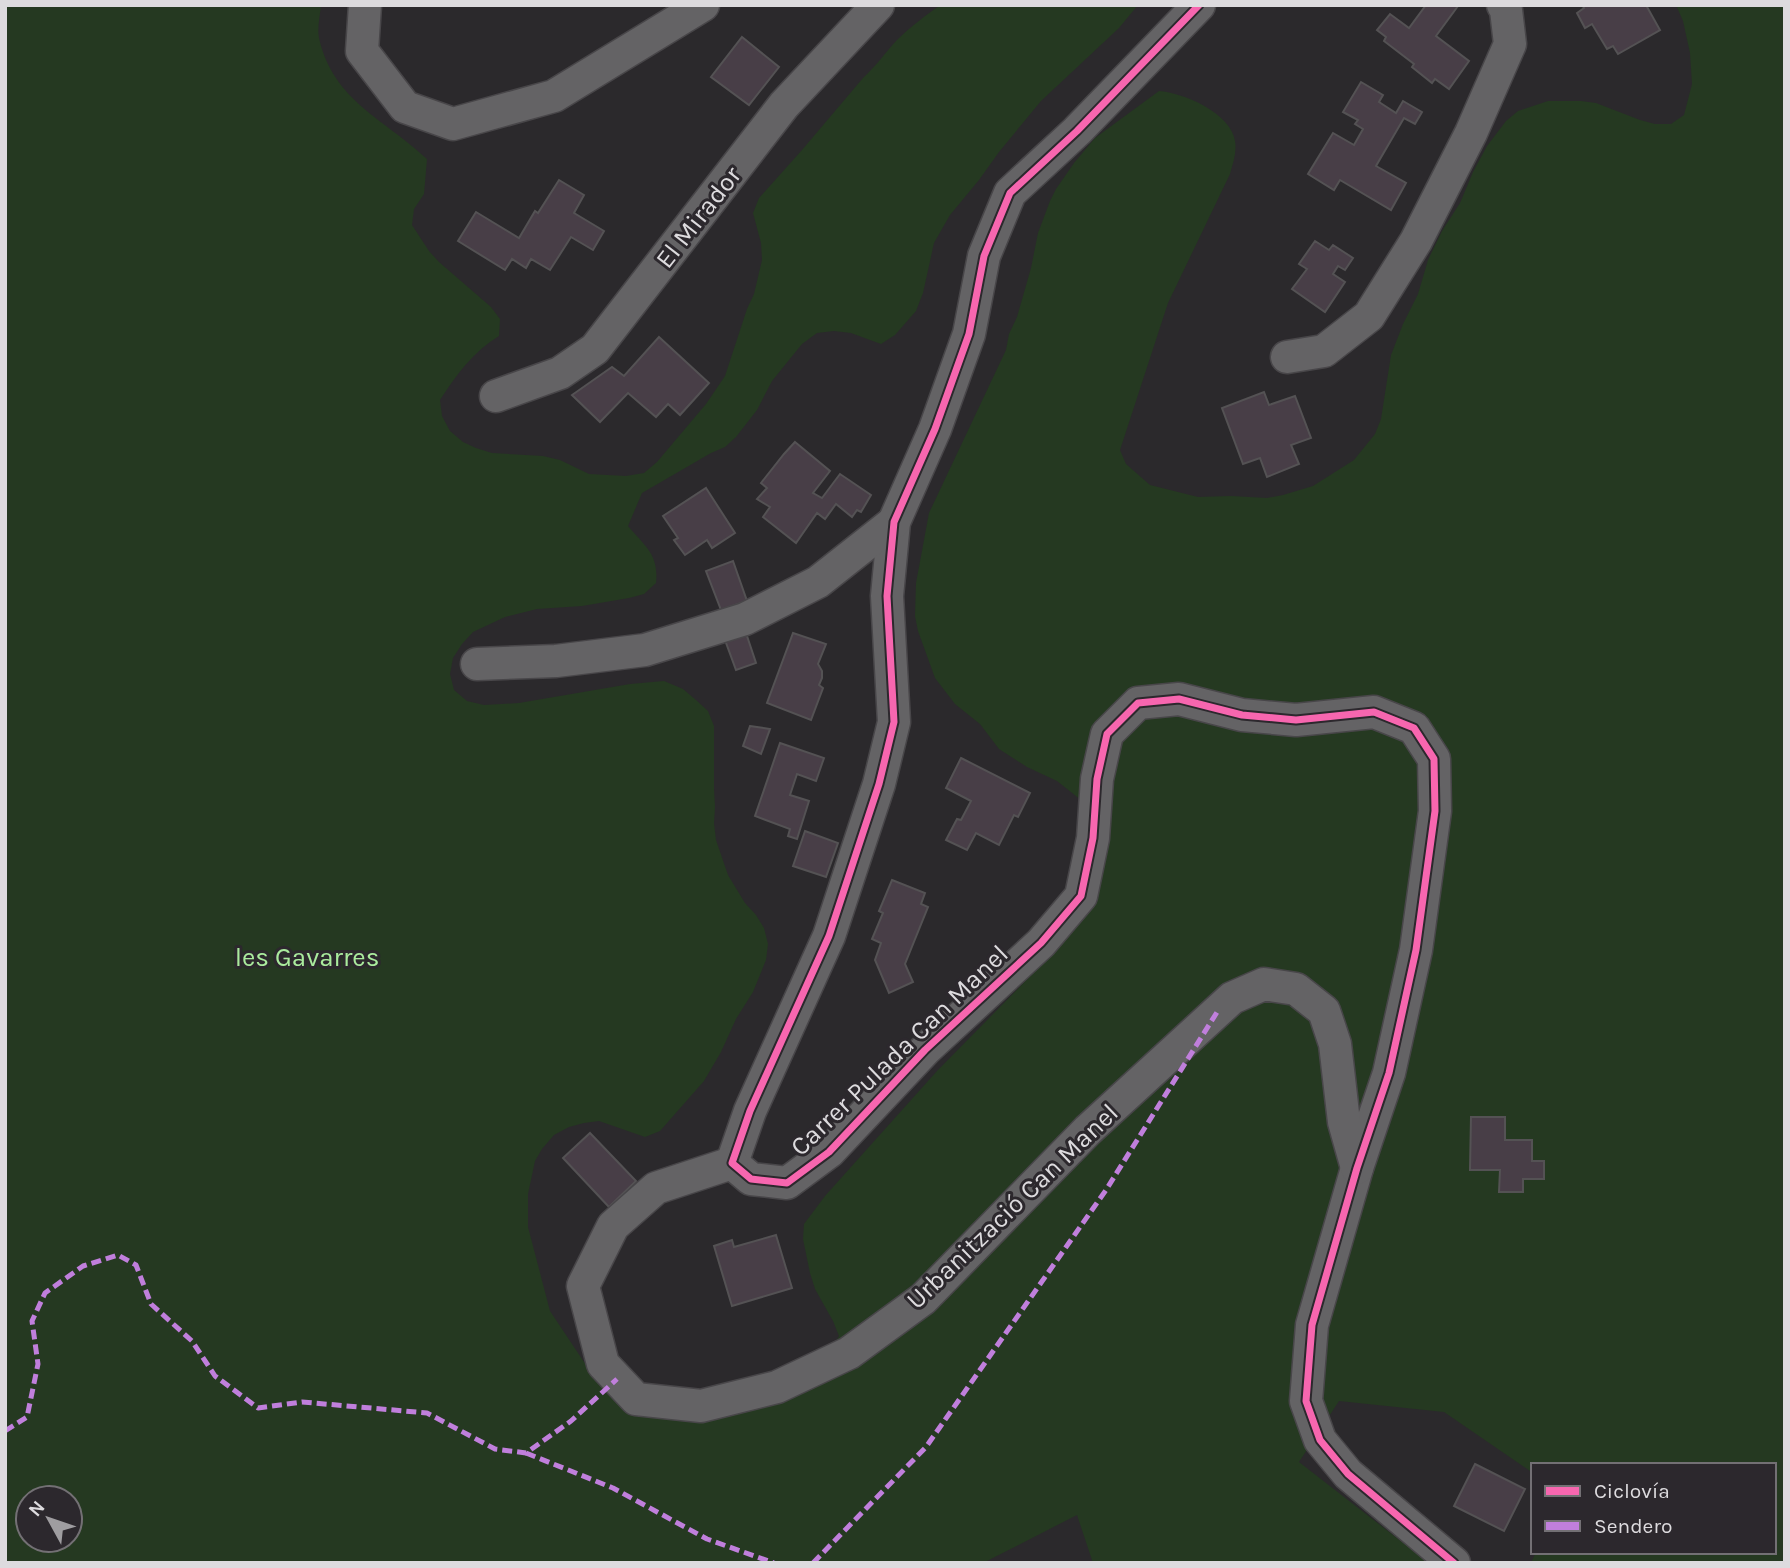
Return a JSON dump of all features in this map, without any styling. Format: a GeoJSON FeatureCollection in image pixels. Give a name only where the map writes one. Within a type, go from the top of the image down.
{"type":"FeatureCollection","features":[{"type":"Feature","properties":{"kind":"street"},"geometry":{"type":"LineString","coordinates":[[365,5],[362,51],[405,107],[453,124],[554,96],[703,5]]}},
{"type":"Feature","properties":{"kind":"street","name":"El Mirador"},"geometry":{"type":"LineString","coordinates":[[496,396],[560,373],[595,349],[784,105],[878,5]]}},
{"type":"Feature","properties":{"kind":"street"},"geometry":{"type":"LineString","coordinates":[[732,1163],[750,1111],[829,936],[879,784],[894,722],[887,596],[894,522],[935,429],[969,334],[984,256],[1010,193],[1077,131],[1199,5]]}},
{"type":"Feature","properties":{"kind":"street"},"geometry":{"type":"LineString","coordinates":[[1287,357],[1324,351],[1369,316],[1410,251],[1471,133],[1510,44],[1503,5]]}},
{"type":"Feature","properties":{"kind":"street"},"geometry":{"type":"LineString","coordinates":[[477,664],[556,661],[645,650],[745,619],[818,582],[894,522]]}},
{"type":"Feature","properties":{"kind":"street","name":"Carrer Pulada Can Manel"},"geometry":{"type":"LineString","coordinates":[[732,1163],[751,1179],[787,1183],[829,1152],[925,1050],[1041,943],[1082,896],[1093,838],[1097,779],[1107,734],[1138,704],[1179,699],[1242,715],[1296,720],[1374,712],[1414,728],[1434,759],[1435,811],[1416,950],[1389,1073],[1357,1168],[1312,1325],[1306,1401],[1320,1440],[1348,1474],[1454,1563]]}},
{"type":"Feature","properties":{"kind":"street","name":"Urbanització Can Manel"},"geometry":{"type":"LineString","coordinates":[[732,1163],[656,1188],[614,1226],[583,1286],[603,1364],[636,1399],[701,1406],[777,1387],[849,1353],[923,1299],[1088,1130],[1232,998],[1264,984],[1296,989],[1324,1011],[1335,1044],[1344,1122],[1357,1168]]}},
{"type":"Feature","properties":{"kind":"green space","name":"les Gavarres"},"geometry":{"type":"Polygon","coordinates":[[[5,5],[321,5],[319,38],[326,60],[336,78],[363,108],[427,159],[424,194],[414,209],[412,225],[439,262],[491,307],[500,319],[499,336],[466,364],[440,400],[442,416],[450,431],[463,442],[492,453],[543,456],[560,460],[589,474],[626,476],[644,473],[657,462],[706,404],[725,376],[754,294],[762,260],[761,243],[753,213],[759,198],[902,35],[941,5],[1138,5],[1119,28],[1041,101],[950,215],[934,243],[923,293],[916,311],[895,335],[881,344],[851,333],[817,333],[802,344],[772,381],[757,410],[736,437],[725,447],[642,493],[628,526],[653,558],[656,583],[644,594],[629,598],[582,606],[537,609],[505,617],[473,632],[453,658],[450,674],[454,690],[467,701],[484,705],[519,703],[630,684],[664,681],[683,689],[696,700],[708,711],[714,726],[716,840],[728,875],[764,928],[768,944],[766,960],[753,992],[736,1019],[721,1052],[704,1081],[660,1131],[645,1137],[599,1121],[584,1123],[554,1135],[535,1161],[528,1194],[528,1227],[550,1311],[584,1362],[626,1407],[810,1385],[839,1336],[815,1289],[810,1273],[803,1239],[804,1224],[825,1196],[937,1071],[1075,928],[1105,819],[1057,781],[1027,767],[999,749],[980,724],[955,704],[935,678],[915,616],[916,583],[929,513],[1006,350],[1031,268],[1038,233],[1056,189],[1074,163],[1095,138],[1159,91],[1205,106],[1216,113],[1232,131],[1235,149],[1230,174],[1168,303],[1120,450],[1126,464],[1150,485],[1198,497],[1267,498],[1283,495],[1313,486],[1354,460],[1375,434],[1381,419],[1391,355],[1418,294],[1428,260],[1460,203],[1487,146],[1506,121],[1518,111],[1548,101],[1581,101],[1596,103],[1655,124],[1671,124],[1684,115],[1692,84],[1690,53],[1683,21],[1676,5],[1785,5],[1785,1563],[1531,1563],[1535,1554],[1776,1554],[1776,1463],[1531,1463],[1531,1472],[1444,1412],[1339,1401],[1299,1462],[1429,1563],[1093,1563],[1077,1515],[983,1563],[5,1563],[5,5]]]}},
{"type":"Feature","properties":{"kind":"building"},"geometry":{"type":"Polygon","coordinates":[[[1426,5],[1458,6],[1436,36],[1469,61],[1449,89],[1435,79],[1432,83],[1412,67],[1414,64],[1384,41],[1386,37],[1377,30],[1390,14],[1409,28],[1426,5]]]}},
{"type":"Feature","properties":{"kind":"building"},"geometry":{"type":"Polygon","coordinates":[[[1582,5],[1646,5],[1660,30],[1618,54],[1613,46],[1607,49],[1592,24],[1585,28],[1577,13],[1584,8],[1582,5]]]}},
{"type":"Feature","properties":{"kind":"building"},"geometry":{"type":"Polygon","coordinates":[[[742,37],[779,67],[749,105],[711,77],[742,37]]]}},
{"type":"Feature","properties":{"kind":"building"},"geometry":{"type":"Polygon","coordinates":[[[1361,82],[1383,95],[1379,102],[1396,113],[1403,101],[1422,112],[1415,124],[1404,118],[1376,166],[1406,183],[1391,210],[1340,180],[1334,190],[1308,174],[1333,133],[1354,145],[1363,129],[1355,124],[1358,120],[1343,112],[1361,82]]]}},
{"type":"Feature","properties":{"kind":"building"},"geometry":{"type":"Polygon","coordinates":[[[559,180],[584,195],[574,213],[604,231],[593,250],[571,237],[550,270],[531,259],[526,268],[512,259],[505,270],[458,241],[476,212],[519,238],[535,211],[538,213],[559,180]]]}},
{"type":"Feature","properties":{"kind":"building"},"geometry":{"type":"Polygon","coordinates":[[[1315,241],[1329,250],[1333,245],[1353,258],[1345,270],[1338,266],[1333,274],[1345,282],[1325,312],[1292,289],[1307,269],[1299,264],[1315,241]]]}},
{"type":"Feature","properties":{"kind":"building"},"geometry":{"type":"Polygon","coordinates":[[[659,337],[709,383],[680,415],[668,404],[656,417],[628,393],[600,422],[572,395],[612,367],[624,376],[659,337]]]}},
{"type":"Feature","properties":{"kind":"building"},"geometry":{"type":"Polygon","coordinates":[[[1264,392],[1269,405],[1295,396],[1311,438],[1291,445],[1299,464],[1267,477],[1260,458],[1243,464],[1222,408],[1264,392]]]}},
{"type":"Feature","properties":{"kind":"building"},"geometry":{"type":"Polygon","coordinates":[[[795,442],[830,471],[813,493],[822,498],[840,474],[871,495],[861,512],[857,510],[852,517],[836,504],[825,519],[817,513],[796,543],[763,517],[770,507],[757,499],[767,488],[761,483],[795,442]]]}},
{"type":"Feature","properties":{"kind":"building"},"geometry":{"type":"Polygon","coordinates":[[[706,488],[735,533],[712,548],[707,540],[685,555],[674,540],[678,538],[663,516],[706,488]]]}},
{"type":"Feature","properties":{"kind":"building"},"geometry":{"type":"Polygon","coordinates":[[[733,561],[747,601],[721,610],[706,571],[733,561]]]}},
{"type":"Feature","properties":{"kind":"building"},"geometry":{"type":"Polygon","coordinates":[[[746,633],[756,663],[736,670],[725,640],[746,633]]]}},
{"type":"Feature","properties":{"kind":"building"},"geometry":{"type":"Polygon","coordinates":[[[793,633],[826,644],[818,664],[822,671],[819,685],[823,688],[811,720],[767,703],[793,633]]]}},
{"type":"Feature","properties":{"kind":"building"},"geometry":{"type":"Polygon","coordinates":[[[750,726],[770,729],[761,754],[743,746],[750,726]]]}},
{"type":"Feature","properties":{"kind":"building"},"geometry":{"type":"Polygon","coordinates":[[[780,743],[824,758],[816,781],[797,774],[790,795],[809,801],[797,839],[788,836],[790,829],[755,816],[780,743]]]}},
{"type":"Feature","properties":{"kind":"building"},"geometry":{"type":"Polygon","coordinates":[[[961,758],[1030,793],[1018,817],[1014,815],[999,845],[976,833],[967,850],[946,840],[971,801],[946,788],[961,758]]]}},
{"type":"Feature","properties":{"kind":"building"},"geometry":{"type":"Polygon","coordinates":[[[805,831],[838,843],[826,877],[793,866],[805,831]]]}},
{"type":"Feature","properties":{"kind":"building"},"geometry":{"type":"Polygon","coordinates":[[[892,880],[925,893],[921,904],[928,907],[905,964],[913,982],[889,993],[875,960],[881,943],[872,939],[883,913],[879,911],[892,880]]]}},
{"type":"Feature","properties":{"kind":"building"},"geometry":{"type":"Polygon","coordinates":[[[1471,1117],[1505,1117],[1505,1140],[1532,1140],[1532,1161],[1544,1161],[1544,1179],[1523,1179],[1523,1192],[1499,1192],[1500,1170],[1470,1170],[1471,1117]]]}},
{"type":"Feature","properties":{"kind":"building"},"geometry":{"type":"Polygon","coordinates":[[[590,1133],[636,1181],[609,1207],[563,1158],[590,1133]]]}},
{"type":"Feature","properties":{"kind":"building"},"geometry":{"type":"Polygon","coordinates":[[[776,1235],[792,1288],[732,1306],[714,1246],[732,1240],[734,1247],[776,1235]]]}},
{"type":"Feature","properties":{"kind":"building"},"geometry":{"type":"Polygon","coordinates":[[[1475,1464],[1525,1489],[1504,1531],[1454,1506],[1475,1464]]]}},
{"type":"Feature","properties":{"kind":"marked path"},"geometry":{"type":"LineString","coordinates":[[813,1563],[926,1447],[1106,1190],[1219,1009]]}},
{"type":"Feature","properties":{"kind":"marked path"},"geometry":{"type":"LineString","coordinates":[[5,1431],[27,1417],[38,1364],[32,1321],[45,1293],[83,1266],[118,1255],[136,1265],[151,1304],[192,1341],[215,1376],[258,1408],[302,1402],[427,1413],[495,1449],[526,1453],[571,1421],[617,1379]]}},
{"type":"Feature","properties":{"kind":"marked path"},"geometry":{"type":"LineString","coordinates":[[526,1453],[613,1488],[707,1539],[774,1563]]}},
{"type":"Feature","properties":{"kind":"cycle path"},"geometry":{"type":"LineString","coordinates":[[1199,5],[1077,131],[1010,193],[984,256],[969,334],[935,429],[894,522],[887,596],[894,722],[879,784],[829,936],[750,1111],[732,1163],[751,1179],[787,1183],[829,1152],[925,1050],[1041,943],[1081,896],[1093,838],[1097,779],[1107,734],[1138,703],[1179,699],[1242,715],[1296,720],[1374,712],[1414,728],[1434,759],[1435,811],[1416,950],[1389,1073],[1357,1168],[1312,1325],[1306,1401],[1320,1440],[1348,1474],[1454,1563]]}}]}
